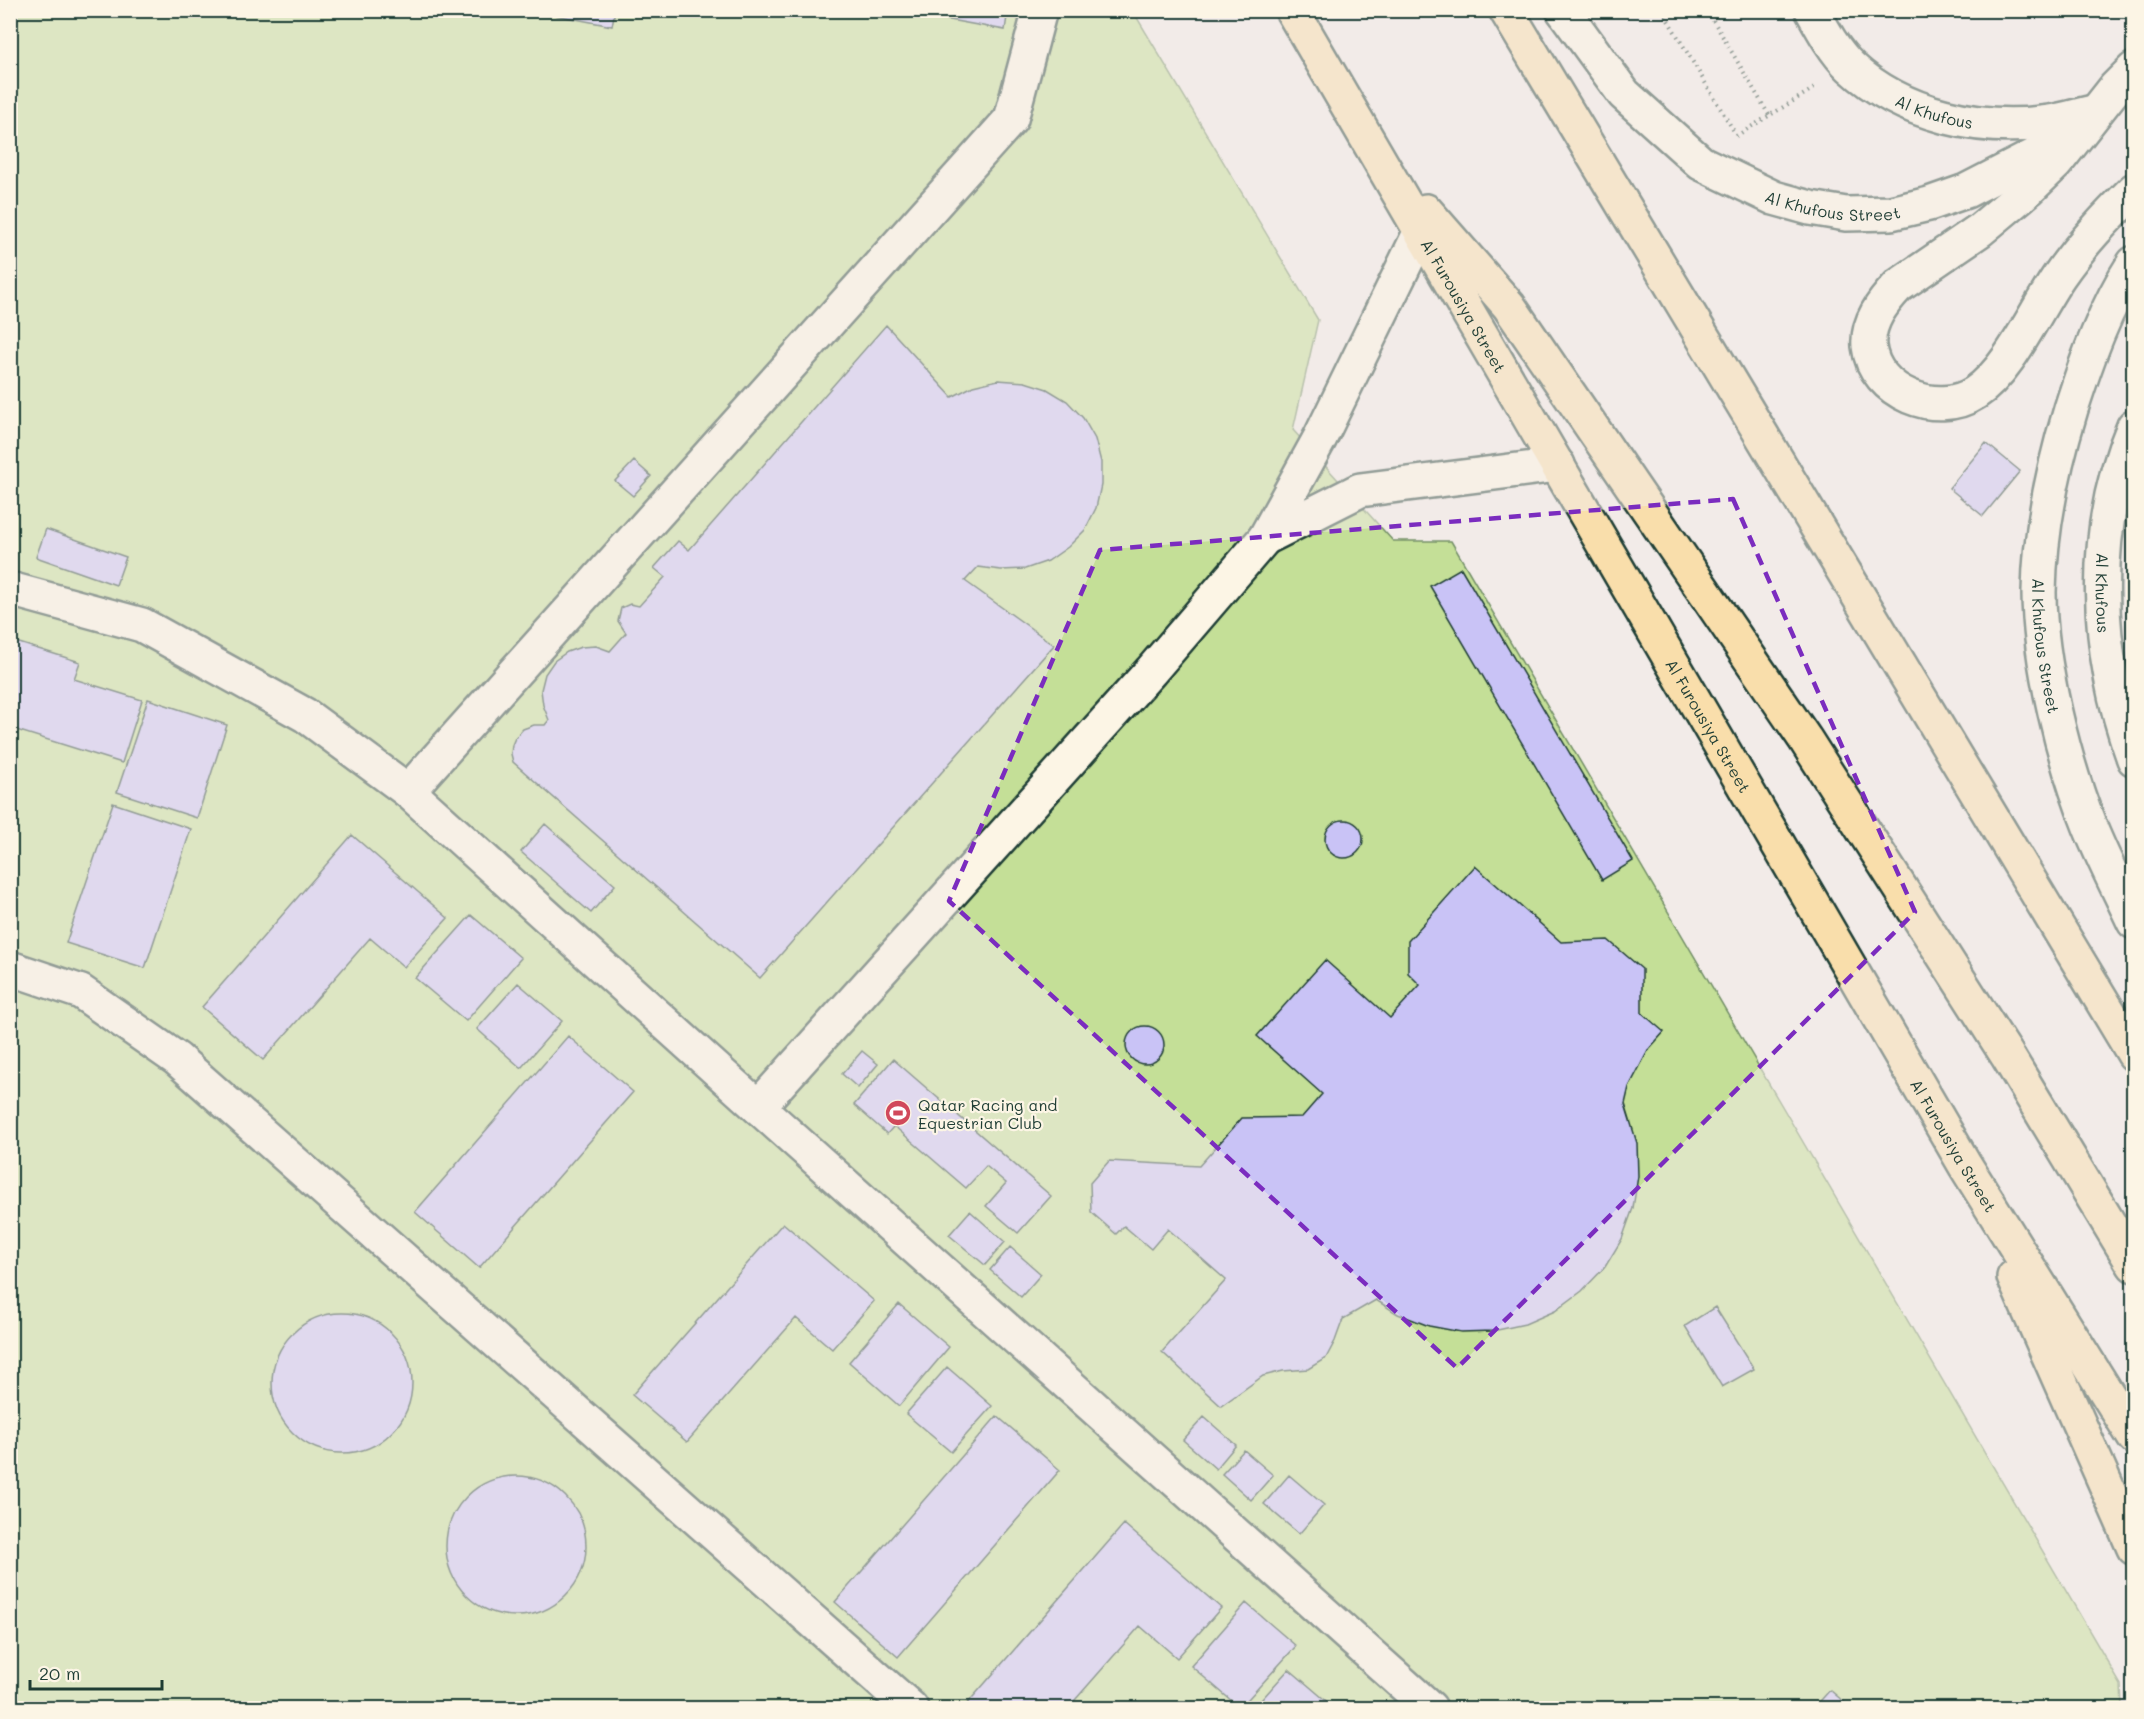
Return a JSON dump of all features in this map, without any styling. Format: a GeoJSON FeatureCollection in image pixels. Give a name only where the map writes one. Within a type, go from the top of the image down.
{"type":"FeatureCollection","features":[{"type":"Feature","properties":{"kind":"highway","name":"Al Furousiya Street"},"geometry":{"type":"LineString","coordinates":[[1292,10],[1965,1165],[2133,1437]]}},
{"type":"Feature","properties":{"kind":"highway"},"geometry":{"type":"LineString","coordinates":[[1506,10],[2133,1054]]}},
{"type":"Feature","properties":{"kind":"highway"},"geometry":{"type":"LineString","coordinates":[[1374,151],[1509,306],[1798,730],[2007,1054],[2133,1265]]}},
{"type":"Feature","properties":{"kind":"highway"},"geometry":{"type":"LineString","coordinates":[[1965,1165],[2133,1548]]}},
{"type":"Feature","properties":{"kind":"street"},"geometry":{"type":"LineString","coordinates":[[408,791],[1011,119],[1040,10]]}},
{"type":"Feature","properties":{"kind":"street","name":"Al Khufous Street"},"geometry":{"type":"LineString","coordinates":[[1563,10],[1624,94],[1701,163],[1774,198],[1810,208],[1846,214],[1891,213],[1929,204],[1965,191],[2089,122],[2133,69]]}},
{"type":"Feature","properties":{"kind":"street","name":"Al Khufous"},"geometry":{"type":"LineString","coordinates":[[1812,10],[1831,42],[1850,66],[1880,89],[1912,105],[1974,122],[1995,125],[2089,122]]}},
{"type":"Feature","properties":{"kind":"street"},"geometry":{"type":"LineString","coordinates":[[2089,122],[2056,163],[2030,189],[1980,230],[1907,279],[1887,297],[1878,310],[1871,328],[1869,345],[1874,362],[1884,377],[1910,398],[1925,402],[1942,404],[1964,400],[1976,393],[1999,372],[2059,277],[2085,241],[2133,190]]}},
{"type":"Feature","properties":{"kind":"street"},"geometry":{"type":"LineString","coordinates":[[758,1107],[1151,671],[1265,538],[1320,438],[1421,231]]}},
{"type":"Feature","properties":{"kind":"street","name":"Al Khufous Street"},"geometry":{"type":"LineString","coordinates":[[2133,263],[2089,351],[2059,450],[2043,532],[2039,593],[2045,664],[2064,746],[2090,826],[2133,922]]}},
{"type":"Feature","properties":{"kind":"street","name":"Al Khufous"},"geometry":{"type":"LineString","coordinates":[[2133,426],[2116,476],[2107,515],[2103,558],[2105,646],[2114,696],[2133,759]]}},
{"type":"Feature","properties":{"kind":"street"},"geometry":{"type":"LineString","coordinates":[[1265,538],[1360,490],[1558,465]]}},
{"type":"Feature","properties":{"kind":"street"},"geometry":{"type":"LineString","coordinates":[[10,589],[142,625],[305,714],[408,791],[1430,1708]]}},
{"type":"Feature","properties":{"kind":"street"},"geometry":{"type":"LineString","coordinates":[[10,968],[81,992],[177,1059],[911,1708]]}},
{"type":"Feature","properties":{"kind":"path"},"geometry":{"type":"LineString","coordinates":[[1662,10],[1742,145]]}},
{"type":"Feature","properties":{"kind":"path"},"geometry":{"type":"LineString","coordinates":[[1707,10],[1769,115]]}},
{"type":"Feature","properties":{"kind":"path"},"geometry":{"type":"LineString","coordinates":[[1736,136],[1850,66]]}},
{"type":"Feature","properties":{"kind":"highlighted area"},"geometry":{"type":"Polygon","coordinates":[[[1733,499],[1915,912],[1457,1368],[949,901],[1100,550],[1733,499]]]}},
{"type":"Feature","properties":{"kind":"green space","name":"Qatar Racing and Equestrian Club"},"geometry":{"type":"Polygon","coordinates":[[[11,10],[1133,11],[1318,320],[1293,430],[1393,541],[1451,541],[2121,1685],[2122,1708],[11,1708],[11,10]]]}},
{"type":"Feature","properties":{"kind":"building"},"geometry":{"type":"Polygon","coordinates":[[[529,10],[615,10],[612,26],[529,10]]]}},
{"type":"Feature","properties":{"kind":"building"},"geometry":{"type":"Polygon","coordinates":[[[895,10],[1008,10],[1005,30],[895,10]]]}},
{"type":"Feature","properties":{"kind":"building"},"geometry":{"type":"Polygon","coordinates":[[[886,325],[952,397],[973,386],[998,380],[1025,382],[1047,389],[1067,401],[1083,418],[1095,439],[1101,462],[1101,485],[1096,508],[1085,530],[1068,547],[1048,561],[1025,569],[1001,570],[978,567],[965,581],[1054,645],[760,978],[513,762],[512,745],[523,729],[534,725],[545,725],[549,720],[543,705],[541,690],[545,674],[554,661],[567,652],[581,647],[596,646],[610,651],[626,633],[618,621],[621,608],[630,604],[639,606],[665,577],[654,568],[678,541],[689,550],[886,325]]]}},
{"type":"Feature","properties":{"kind":"building"},"geometry":{"type":"Polygon","coordinates":[[[1986,443],[2020,471],[1983,516],[1949,488],[1986,443]]]}},
{"type":"Feature","properties":{"kind":"building"},"geometry":{"type":"Polygon","coordinates":[[[634,461],[651,476],[633,496],[615,481],[634,461]]]}},
{"type":"Feature","properties":{"kind":"building"},"geometry":{"type":"Polygon","coordinates":[[[46,529],[126,557],[116,585],[36,557],[46,529]]]}},
{"type":"Feature","properties":{"kind":"building"},"geometry":{"type":"Polygon","coordinates":[[[1461,568],[1633,861],[1602,880],[1430,586],[1461,568]]]}},
{"type":"Feature","properties":{"kind":"building"},"geometry":{"type":"Polygon","coordinates":[[[16,642],[80,662],[74,679],[142,700],[122,763],[10,728],[10,659],[16,642]]]}},
{"type":"Feature","properties":{"kind":"building"},"geometry":{"type":"Polygon","coordinates":[[[148,699],[227,725],[197,818],[117,792],[148,699]]]}},
{"type":"Feature","properties":{"kind":"building"},"geometry":{"type":"Polygon","coordinates":[[[113,803],[191,829],[145,968],[66,943],[113,803]]]}},
{"type":"Feature","properties":{"kind":"building"},"geometry":{"type":"Polygon","coordinates":[[[1344,820],[1357,826],[1363,839],[1357,852],[1344,858],[1331,852],[1325,839],[1331,826],[1344,820]]]}},
{"type":"Feature","properties":{"kind":"building"},"geometry":{"type":"Polygon","coordinates":[[[545,824],[615,885],[591,913],[521,852],[545,824]]]}},
{"type":"Feature","properties":{"kind":"building"},"geometry":{"type":"Polygon","coordinates":[[[352,835],[448,918],[404,967],[370,938],[263,1060],[202,1007],[352,835]]]}},
{"type":"Feature","properties":{"kind":"building"},"geometry":{"type":"Polygon","coordinates":[[[1475,866],[1561,942],[1608,940],[1642,969],[1642,1013],[1664,1032],[1649,1049],[1629,1087],[1625,1104],[1637,1143],[1638,1176],[1633,1208],[1622,1239],[1605,1267],[1582,1291],[1555,1311],[1525,1324],[1493,1331],[1461,1332],[1429,1326],[1398,1314],[1376,1300],[1343,1319],[1326,1358],[1308,1369],[1283,1371],[1263,1376],[1221,1406],[1162,1352],[1226,1280],[1168,1229],[1151,1249],[1124,1226],[1116,1234],[1091,1212],[1090,1183],[1109,1161],[1199,1166],[1242,1118],[1302,1117],[1322,1094],[1257,1036],[1325,960],[1390,1018],[1420,985],[1408,973],[1408,941],[1475,866]]]}},
{"type":"Feature","properties":{"kind":"building"},"geometry":{"type":"Polygon","coordinates":[[[471,915],[521,958],[466,1021],[415,978],[471,915]]]}},
{"type":"Feature","properties":{"kind":"building"},"geometry":{"type":"Polygon","coordinates":[[[518,983],[562,1021],[521,1068],[477,1029],[518,983]]]}},
{"type":"Feature","properties":{"kind":"building"},"geometry":{"type":"Polygon","coordinates":[[[1145,1026],[1158,1032],[1164,1045],[1158,1058],[1145,1064],[1132,1058],[1126,1045],[1132,1032],[1145,1026]]]}},
{"type":"Feature","properties":{"kind":"building"},"geometry":{"type":"Polygon","coordinates":[[[568,1036],[633,1092],[479,1268],[415,1212],[568,1036]]]}},
{"type":"Feature","properties":{"kind":"building"},"geometry":{"type":"Polygon","coordinates":[[[862,1051],[878,1064],[858,1088],[842,1074],[862,1051]]]}},
{"type":"Feature","properties":{"kind":"building"},"geometry":{"type":"Polygon","coordinates":[[[893,1059],[1051,1196],[1018,1233],[986,1206],[1006,1183],[986,1166],[966,1188],[894,1126],[887,1134],[854,1105],[893,1059]]]}},
{"type":"Feature","properties":{"kind":"building"},"geometry":{"type":"Polygon","coordinates":[[[970,1211],[1005,1242],[985,1265],[949,1235],[970,1211]]]}},
{"type":"Feature","properties":{"kind":"building"},"geometry":{"type":"Polygon","coordinates":[[[783,1223],[874,1301],[832,1349],[796,1318],[687,1442],[632,1395],[783,1223]]]}},
{"type":"Feature","properties":{"kind":"building"},"geometry":{"type":"Polygon","coordinates":[[[1010,1247],[1041,1274],[1021,1297],[990,1270],[1010,1247]]]}},
{"type":"Feature","properties":{"kind":"building"},"geometry":{"type":"Polygon","coordinates":[[[899,1304],[949,1347],[899,1406],[849,1362],[899,1304]]]}},
{"type":"Feature","properties":{"kind":"building"},"geometry":{"type":"Polygon","coordinates":[[[1715,1307],[1754,1369],[1722,1387],[1685,1326],[1715,1307]]]}},
{"type":"Feature","properties":{"kind":"building"},"geometry":{"type":"Polygon","coordinates":[[[342,1313],[369,1319],[381,1325],[391,1334],[400,1344],[406,1356],[412,1383],[406,1410],[400,1422],[391,1432],[381,1441],[369,1447],[342,1453],[315,1447],[303,1441],[293,1432],[284,1422],[278,1410],[272,1383],[278,1356],[284,1344],[293,1334],[303,1325],[315,1319],[342,1313]]]}},
{"type":"Feature","properties":{"kind":"building"},"geometry":{"type":"Polygon","coordinates":[[[947,1367],[992,1406],[951,1452],[906,1414],[947,1367]]]}},
{"type":"Feature","properties":{"kind":"building"},"geometry":{"type":"Polygon","coordinates":[[[997,1416],[1060,1470],[898,1657],[835,1602],[997,1416]]]}},
{"type":"Feature","properties":{"kind":"building"},"geometry":{"type":"Polygon","coordinates":[[[1204,1417],[1236,1445],[1216,1469],[1183,1440],[1204,1417]]]}},
{"type":"Feature","properties":{"kind":"building"},"geometry":{"type":"Polygon","coordinates":[[[1244,1450],[1273,1475],[1251,1500],[1222,1474],[1244,1450]]]}},
{"type":"Feature","properties":{"kind":"building"},"geometry":{"type":"Polygon","coordinates":[[[1289,1475],[1324,1505],[1299,1534],[1264,1504],[1289,1475]]]}},
{"type":"Feature","properties":{"kind":"building"},"geometry":{"type":"Polygon","coordinates":[[[516,1476],[543,1481],[566,1496],[581,1519],[586,1546],[581,1573],[566,1596],[543,1611],[516,1616],[489,1611],[466,1596],[451,1573],[446,1546],[451,1519],[466,1496],[489,1481],[516,1476]]]}},
{"type":"Feature","properties":{"kind":"building"},"geometry":{"type":"Polygon","coordinates":[[[1124,1524],[1221,1608],[1177,1658],[1140,1626],[1068,1708],[970,1708],[966,1705],[1124,1524]]]}},
{"type":"Feature","properties":{"kind":"building"},"geometry":{"type":"Polygon","coordinates":[[[1246,1603],[1296,1646],[1240,1708],[1191,1666],[1246,1603]]]}},
{"type":"Feature","properties":{"kind":"building"},"geometry":{"type":"Polygon","coordinates":[[[1289,1669],[1331,1705],[1328,1708],[1254,1708],[1289,1669]]]}},
{"type":"Feature","properties":{"kind":"building"},"geometry":{"type":"Polygon","coordinates":[[[1830,1690],[1851,1708],[1814,1708],[1830,1690]]]}},
{"type":"Feature","properties":{"kind":"place","name":"Qatar Racing and Equestrian Club"},"geometry":{"type":"Point","coordinates":[898,1113]}}]}
